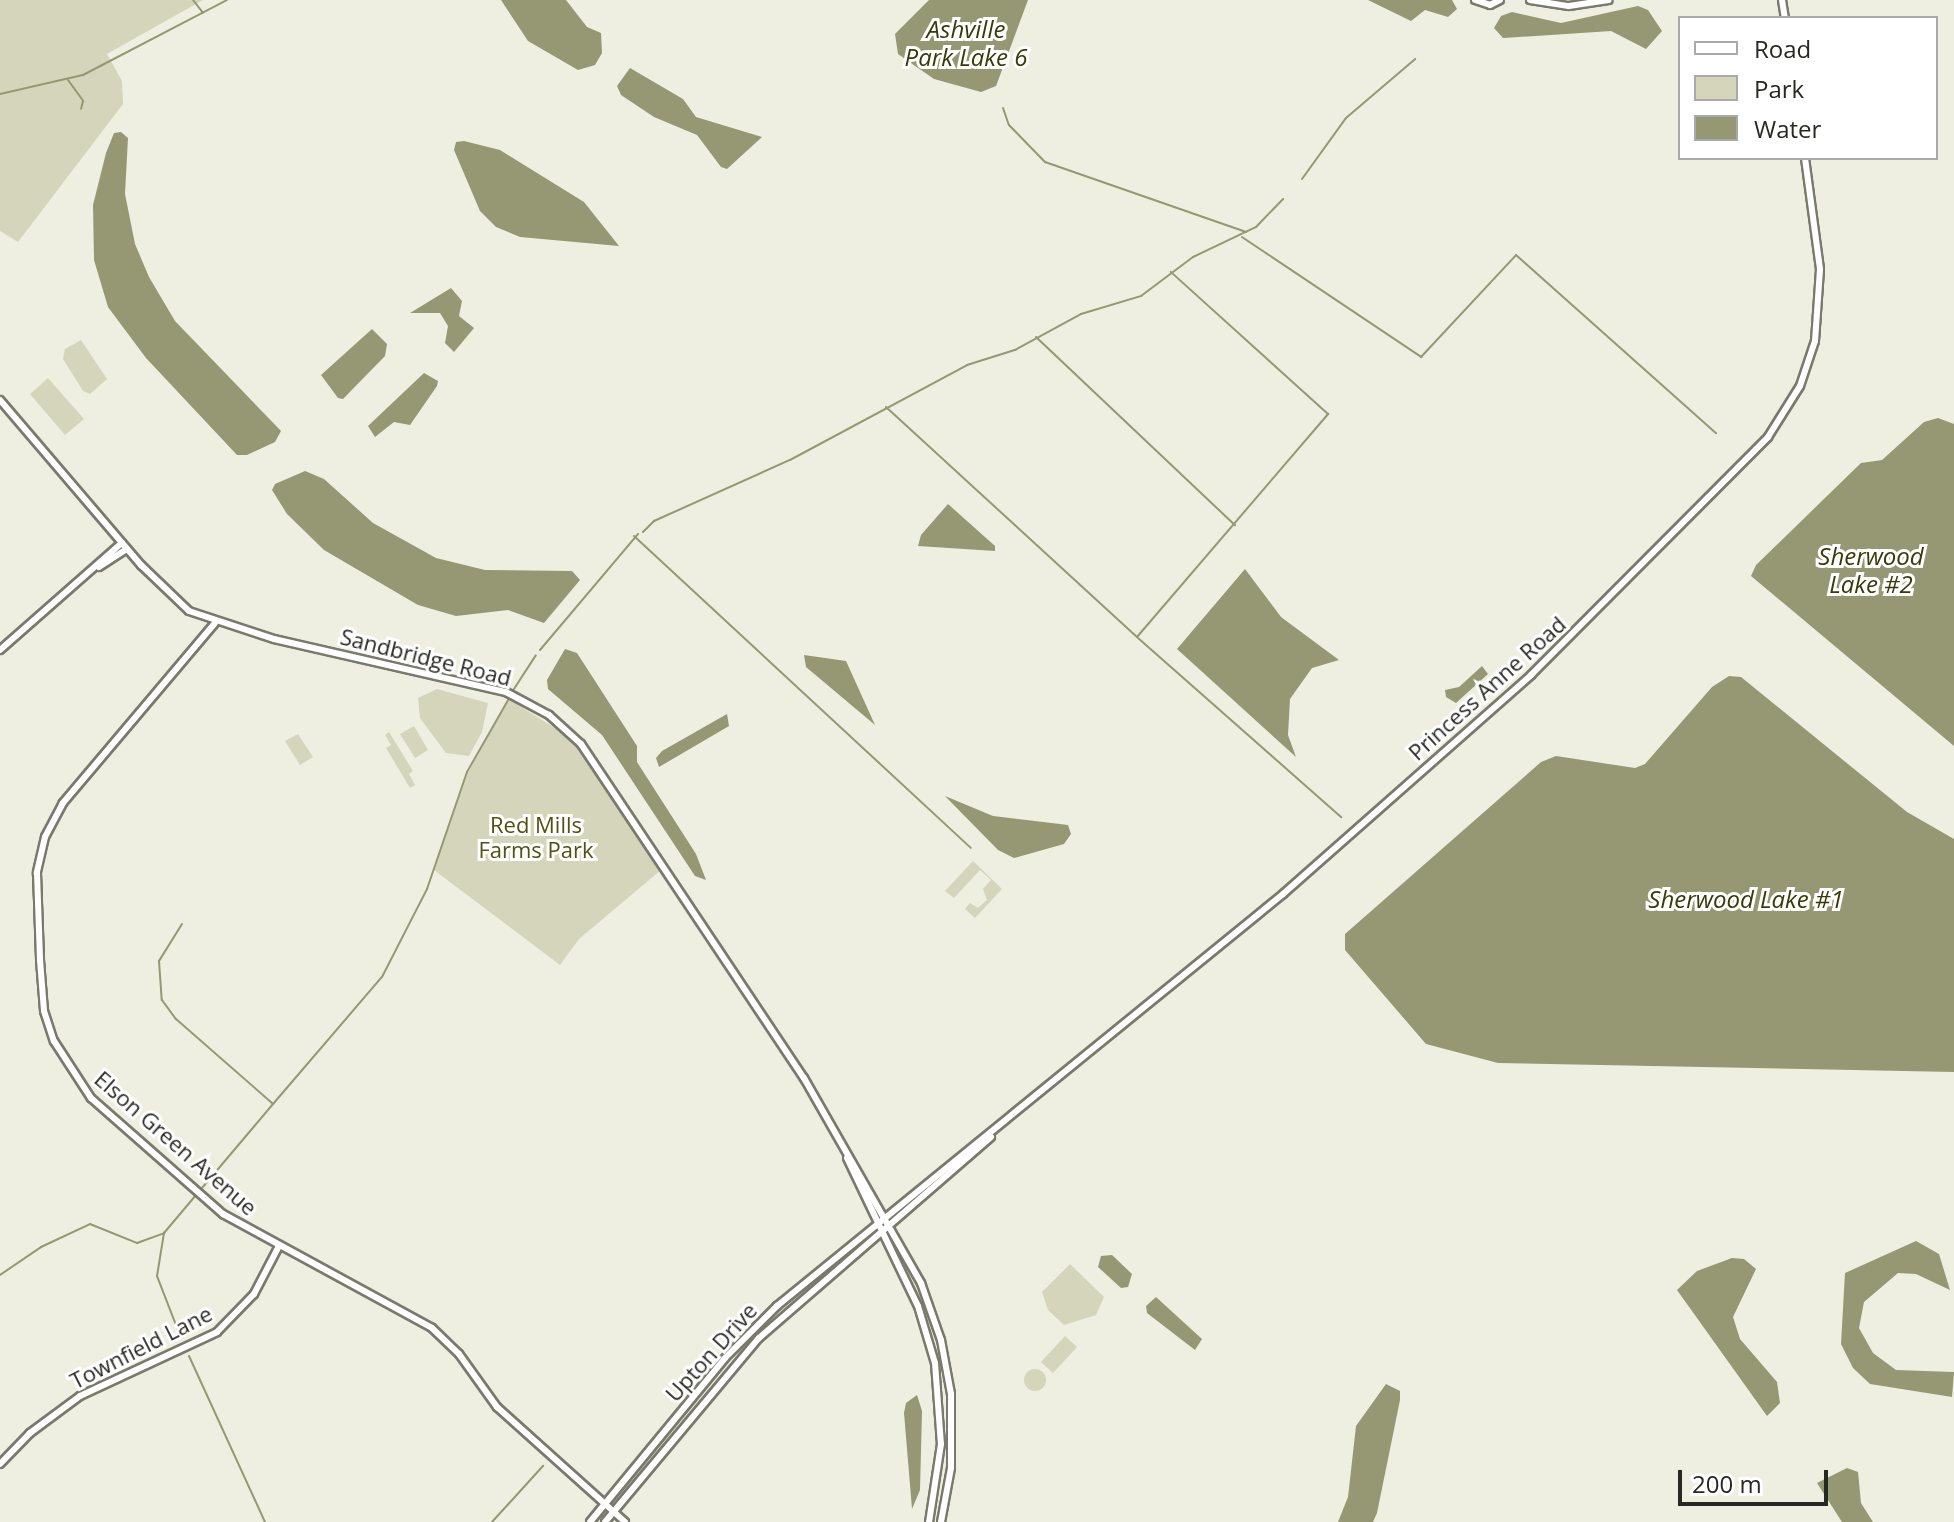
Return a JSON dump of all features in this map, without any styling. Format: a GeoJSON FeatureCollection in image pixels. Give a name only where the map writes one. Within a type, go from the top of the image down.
{"type":"FeatureCollection","features":[{"type":"Feature","properties":{"kind":"main road"},"geometry":{"type":"LineString","coordinates":[[1475,0],[1490,5],[1500,0]]}},
{"type":"Feature","properties":{"kind":"main road"},"geometry":{"type":"LineString","coordinates":[[1530,0],[1569,6],[1609,0]]}},
{"type":"Feature","properties":{"kind":"main road","name":"Princess Anne Road"},"geometry":{"type":"LineString","coordinates":[[877,1225],[888,1222],[1283,894],[1531,675],[1773,431],[1804,375],[1820,304],[1820,269],[1805,160]]}},
{"type":"Feature","properties":{"kind":"main road","name":"Sandbridge Road"},"geometry":{"type":"LineString","coordinates":[[0,400],[125,546],[180,605],[215,623],[490,687],[532,705],[560,724],[596,763],[804,1078],[888,1222]]}},
{"type":"Feature","properties":{"kind":"main road"},"geometry":{"type":"LineString","coordinates":[[0,650],[125,546]]}},
{"type":"Feature","properties":{"kind":"main road","name":"Elson Green Avenue"},"geometry":{"type":"LineString","coordinates":[[215,623],[49,827],[37,887],[42,997],[54,1041],[82,1088],[223,1214],[432,1328],[459,1354],[497,1407],[625,1522]]}},
{"type":"Feature","properties":{"kind":"main road","name":"Sandbridge Road"},"geometry":{"type":"LineString","coordinates":[[847,1156],[877,1225]]}},
{"type":"Feature","properties":{"kind":"main road"},"geometry":{"type":"LineString","coordinates":[[888,1222],[925,1293],[946,1361],[952,1450],[941,1522]]}},
{"type":"Feature","properties":{"kind":"main road","name":"Upton Drive"},"geometry":{"type":"LineString","coordinates":[[605,1522],[743,1354],[881,1233],[888,1222]]}},
{"type":"Feature","properties":{"kind":"main road"},"geometry":{"type":"LineString","coordinates":[[877,1225],[918,1306],[937,1373],[941,1444],[929,1522]]}},
{"type":"Feature","properties":{"kind":"main road","name":"Upton Drive"},"geometry":{"type":"LineString","coordinates":[[590,1522],[742,1340],[877,1225]]}},
{"type":"Feature","properties":{"kind":"main road","name":"Townfield Lane"},"geometry":{"type":"LineString","coordinates":[[0,1464],[30,1433],[80,1396],[217,1332],[254,1294],[279,1246]]}},
{"type":"Feature","properties":{"kind":"green space"},"geometry":{"type":"Polygon","coordinates":[[[0,0],[203,0],[107,54],[122,81],[123,104],[18,242],[0,231],[0,0]]]}},
{"type":"Feature","properties":{"kind":"green space"},"geometry":{"type":"Polygon","coordinates":[[[81,340],[107,379],[90,394],[83,391],[63,359],[65,349],[81,340]]]}},
{"type":"Feature","properties":{"kind":"green space"},"geometry":{"type":"Polygon","coordinates":[[[48,378],[84,419],[65,435],[30,394],[48,378]]]}},
{"type":"Feature","properties":{"kind":"green space"},"geometry":{"type":"Polygon","coordinates":[[[437,689],[488,703],[482,732],[469,756],[446,753],[420,718],[418,698],[437,689]]]}},
{"type":"Feature","properties":{"kind":"green space","name":"Red Mills Farms Park"},"geometry":{"type":"Polygon","coordinates":[[[508,699],[563,733],[591,762],[661,870],[579,939],[560,965],[434,870],[468,773],[508,699]]]}},
{"type":"Feature","properties":{"kind":"green space"},"geometry":{"type":"Polygon","coordinates":[[[414,726],[428,750],[415,758],[400,734],[414,726]]]}},
{"type":"Feature","properties":{"kind":"green space"},"geometry":{"type":"Polygon","coordinates":[[[389,732],[413,771],[409,774],[415,785],[410,788],[386,748],[391,745],[385,735],[389,732]]]}},
{"type":"Feature","properties":{"kind":"green space"},"geometry":{"type":"Polygon","coordinates":[[[298,734],[313,757],[300,765],[285,741],[298,734]]]}},
{"type":"Feature","properties":{"kind":"green space"},"geometry":{"type":"Polygon","coordinates":[[[973,861],[1002,889],[975,918],[965,909],[970,903],[978,908],[987,900],[983,889],[991,880],[980,870],[954,898],[945,891],[973,861]]]}},
{"type":"Feature","properties":{"kind":"green space"},"geometry":{"type":"Polygon","coordinates":[[[1070,1264],[1104,1297],[1096,1315],[1064,1325],[1048,1310],[1042,1292],[1070,1264]]]}},
{"type":"Feature","properties":{"kind":"green space"},"geometry":{"type":"Polygon","coordinates":[[[1065,1336],[1077,1347],[1053,1373],[1041,1362],[1065,1336]]]}},
{"type":"Feature","properties":{"kind":"green space"},"geometry":{"type":"Polygon","coordinates":[[[1031,1369],[1039,1369],[1046,1380],[1039,1391],[1031,1391],[1024,1384],[1024,1376],[1031,1369]]]}},
{"type":"Feature","properties":{"kind":"water"},"geometry":{"type":"Polygon","coordinates":[[[501,0],[566,0],[587,27],[601,33],[602,53],[595,65],[578,70],[528,41],[501,0]]]}},
{"type":"Feature","properties":{"kind":"water","name":"Ashville Park Lake 6"},"geometry":{"type":"Polygon","coordinates":[[[929,0],[1028,0],[996,86],[981,92],[934,79],[898,54],[895,34],[929,0]]]}},
{"type":"Feature","properties":{"kind":"water"},"geometry":{"type":"Polygon","coordinates":[[[1368,0],[1452,0],[1457,9],[1448,17],[1425,10],[1411,21],[1368,0]]]}},
{"type":"Feature","properties":{"kind":"water"},"geometry":{"type":"Polygon","coordinates":[[[1638,6],[1648,10],[1662,31],[1646,49],[1611,31],[1503,38],[1494,28],[1501,16],[1512,12],[1561,23],[1638,6]]]}},
{"type":"Feature","properties":{"kind":"water"},"geometry":{"type":"Polygon","coordinates":[[[630,68],[683,99],[696,117],[762,137],[727,169],[721,167],[697,135],[654,117],[621,95],[617,86],[630,68]]]}},
{"type":"Feature","properties":{"kind":"water"},"geometry":{"type":"Polygon","coordinates":[[[121,132],[128,138],[125,194],[135,244],[149,277],[175,321],[281,431],[275,442],[247,455],[237,455],[146,358],[108,307],[94,260],[93,205],[106,153],[114,133],[121,132]]]}},
{"type":"Feature","properties":{"kind":"water"},"geometry":{"type":"Polygon","coordinates":[[[464,141],[500,150],[584,202],[619,246],[520,237],[496,227],[480,211],[454,150],[456,142],[464,141]]]}},
{"type":"Feature","properties":{"kind":"water"},"geometry":{"type":"Polygon","coordinates":[[[451,288],[462,301],[459,316],[474,328],[454,352],[445,343],[448,326],[440,313],[410,313],[451,288]]]}},
{"type":"Feature","properties":{"kind":"water"},"geometry":{"type":"Polygon","coordinates":[[[372,329],[387,344],[385,356],[343,399],[338,398],[321,375],[372,329]]]}},
{"type":"Feature","properties":{"kind":"water"},"geometry":{"type":"Polygon","coordinates":[[[424,373],[438,381],[437,386],[410,425],[394,422],[375,437],[368,426],[424,373]]]}},
{"type":"Feature","properties":{"kind":"water","name":"Sherwood Lake #2"},"geometry":{"type":"Polygon","coordinates":[[[1938,418],[1954,424],[1954,746],[1751,576],[1756,565],[1861,463],[1882,460],[1924,422],[1938,418]]]}},
{"type":"Feature","properties":{"kind":"water"},"geometry":{"type":"Polygon","coordinates":[[[305,471],[324,479],[373,523],[436,558],[485,570],[572,571],[580,580],[544,623],[508,610],[456,616],[418,605],[324,550],[287,514],[272,490],[275,484],[305,471]]]}},
{"type":"Feature","properties":{"kind":"water"},"geometry":{"type":"Polygon","coordinates":[[[948,504],[995,546],[995,551],[918,546],[921,535],[948,504]]]}},
{"type":"Feature","properties":{"kind":"water"},"geometry":{"type":"Polygon","coordinates":[[[1245,569],[1281,617],[1339,660],[1312,668],[1290,699],[1288,735],[1296,757],[1177,649],[1245,569]]]}},
{"type":"Feature","properties":{"kind":"water"},"geometry":{"type":"Polygon","coordinates":[[[565,649],[577,653],[637,746],[637,762],[696,854],[706,880],[695,876],[602,735],[548,689],[547,680],[565,649]]]}},
{"type":"Feature","properties":{"kind":"water"},"geometry":{"type":"Polygon","coordinates":[[[804,655],[846,661],[875,725],[806,667],[804,655]]]}},
{"type":"Feature","properties":{"kind":"water"},"geometry":{"type":"Polygon","coordinates":[[[1482,666],[1488,674],[1456,703],[1446,697],[1445,690],[1459,687],[1482,666]]]}},
{"type":"Feature","properties":{"kind":"water","name":"Sherwood Lake #1"},"geometry":{"type":"Polygon","coordinates":[[[1729,676],[1741,677],[1907,812],[1954,839],[1954,1072],[1498,1063],[1426,1044],[1345,950],[1345,934],[1541,762],[1556,756],[1635,768],[1645,764],[1712,687],[1729,676]]]}},
{"type":"Feature","properties":{"kind":"water"},"geometry":{"type":"Polygon","coordinates":[[[727,714],[729,726],[659,767],[656,758],[662,751],[727,714]]]}},
{"type":"Feature","properties":{"kind":"water"},"geometry":{"type":"Polygon","coordinates":[[[945,796],[993,816],[1068,825],[1071,834],[1064,844],[1014,858],[998,850],[945,796]]]}},
{"type":"Feature","properties":{"kind":"water"},"geometry":{"type":"Polygon","coordinates":[[[1916,1241],[1939,1254],[1950,1290],[1916,1274],[1898,1273],[1864,1302],[1859,1328],[1873,1353],[1896,1370],[1954,1372],[1952,1397],[1870,1384],[1853,1368],[1841,1344],[1845,1273],[1916,1241]]]}},
{"type":"Feature","properties":{"kind":"water"},"geometry":{"type":"Polygon","coordinates":[[[1112,1255],[1132,1274],[1128,1287],[1121,1288],[1098,1267],[1101,1256],[1112,1255]]]}},
{"type":"Feature","properties":{"kind":"water"},"geometry":{"type":"Polygon","coordinates":[[[1732,1258],[1744,1259],[1756,1269],[1733,1317],[1740,1339],[1777,1382],[1780,1403],[1767,1416],[1677,1290],[1697,1271],[1732,1258]]]}},
{"type":"Feature","properties":{"kind":"water"},"geometry":{"type":"Polygon","coordinates":[[[1156,1297],[1202,1339],[1195,1350],[1147,1313],[1146,1306],[1156,1297]]]}},
{"type":"Feature","properties":{"kind":"water"},"geometry":{"type":"Polygon","coordinates":[[[1386,1384],[1400,1391],[1400,1400],[1377,1513],[1373,1522],[1338,1522],[1348,1497],[1356,1426],[1386,1384]]]}},
{"type":"Feature","properties":{"kind":"water"},"geometry":{"type":"Polygon","coordinates":[[[917,1395],[922,1411],[920,1490],[912,1509],[904,1413],[906,1403],[917,1395]]]}},
{"type":"Feature","properties":{"kind":"water"},"geometry":{"type":"Polygon","coordinates":[[[1847,1468],[1858,1472],[1861,1503],[1873,1522],[1842,1522],[1817,1483],[1847,1468]]]}},
{"type":"Feature","properties":{"kind":"waterway"},"geometry":{"type":"LineString","coordinates":[[193,0],[203,13]]}},
{"type":"Feature","properties":{"kind":"waterway"},"geometry":{"type":"LineString","coordinates":[[0,94],[83,75],[227,0]]}},
{"type":"Feature","properties":{"kind":"waterway"},"geometry":{"type":"LineString","coordinates":[[1302,179],[1346,118],[1415,59]]}},
{"type":"Feature","properties":{"kind":"waterway"},"geometry":{"type":"LineString","coordinates":[[68,80],[83,101],[81,109]]}},
{"type":"Feature","properties":{"kind":"waterway"},"geometry":{"type":"LineString","coordinates":[[1003,108],[1009,125],[1045,162],[1246,232]]}},
{"type":"Feature","properties":{"kind":"waterway"},"geometry":{"type":"LineString","coordinates":[[643,532],[654,521],[790,460],[967,365],[1015,350],[1081,314],[1141,296],[1193,257],[1256,227],[1283,199]]}},
{"type":"Feature","properties":{"kind":"waterway"},"geometry":{"type":"LineString","coordinates":[[1242,237],[1421,357],[1516,255],[1716,433]]}},
{"type":"Feature","properties":{"kind":"waterway"},"geometry":{"type":"LineString","coordinates":[[886,407],[1137,637],[1328,414],[1171,272]]}},
{"type":"Feature","properties":{"kind":"waterway"},"geometry":{"type":"LineString","coordinates":[[1036,337],[1235,525]]}},
{"type":"Feature","properties":{"kind":"waterway"},"geometry":{"type":"LineString","coordinates":[[540,650],[638,534]]}},
{"type":"Feature","properties":{"kind":"waterway"},"geometry":{"type":"LineString","coordinates":[[634,536],[971,848]]}},
{"type":"Feature","properties":{"kind":"waterway"},"geometry":{"type":"LineString","coordinates":[[1138,638],[1341,817]]}},
{"type":"Feature","properties":{"kind":"waterway"},"geometry":{"type":"LineString","coordinates":[[514,689],[536,655]]}},
{"type":"Feature","properties":{"kind":"waterway"},"geometry":{"type":"LineString","coordinates":[[273,1104],[382,977],[427,889],[467,772],[508,700]]}},
{"type":"Feature","properties":{"kind":"waterway"},"geometry":{"type":"LineString","coordinates":[[182,924],[159,961],[162,1000],[176,1019],[273,1104],[202,1188]]}},
{"type":"Feature","properties":{"kind":"waterway"},"geometry":{"type":"LineString","coordinates":[[181,1338],[157,1276],[164,1233],[196,1195]]}},
{"type":"Feature","properties":{"kind":"waterway"},"geometry":{"type":"LineString","coordinates":[[0,1275],[41,1247],[90,1224],[137,1243],[164,1233]]}},
{"type":"Feature","properties":{"kind":"waterway"},"geometry":{"type":"LineString","coordinates":[[189,1356],[265,1522]]}},
{"type":"Feature","properties":{"kind":"waterway"},"geometry":{"type":"LineString","coordinates":[[492,1522],[543,1466]]}}]}
